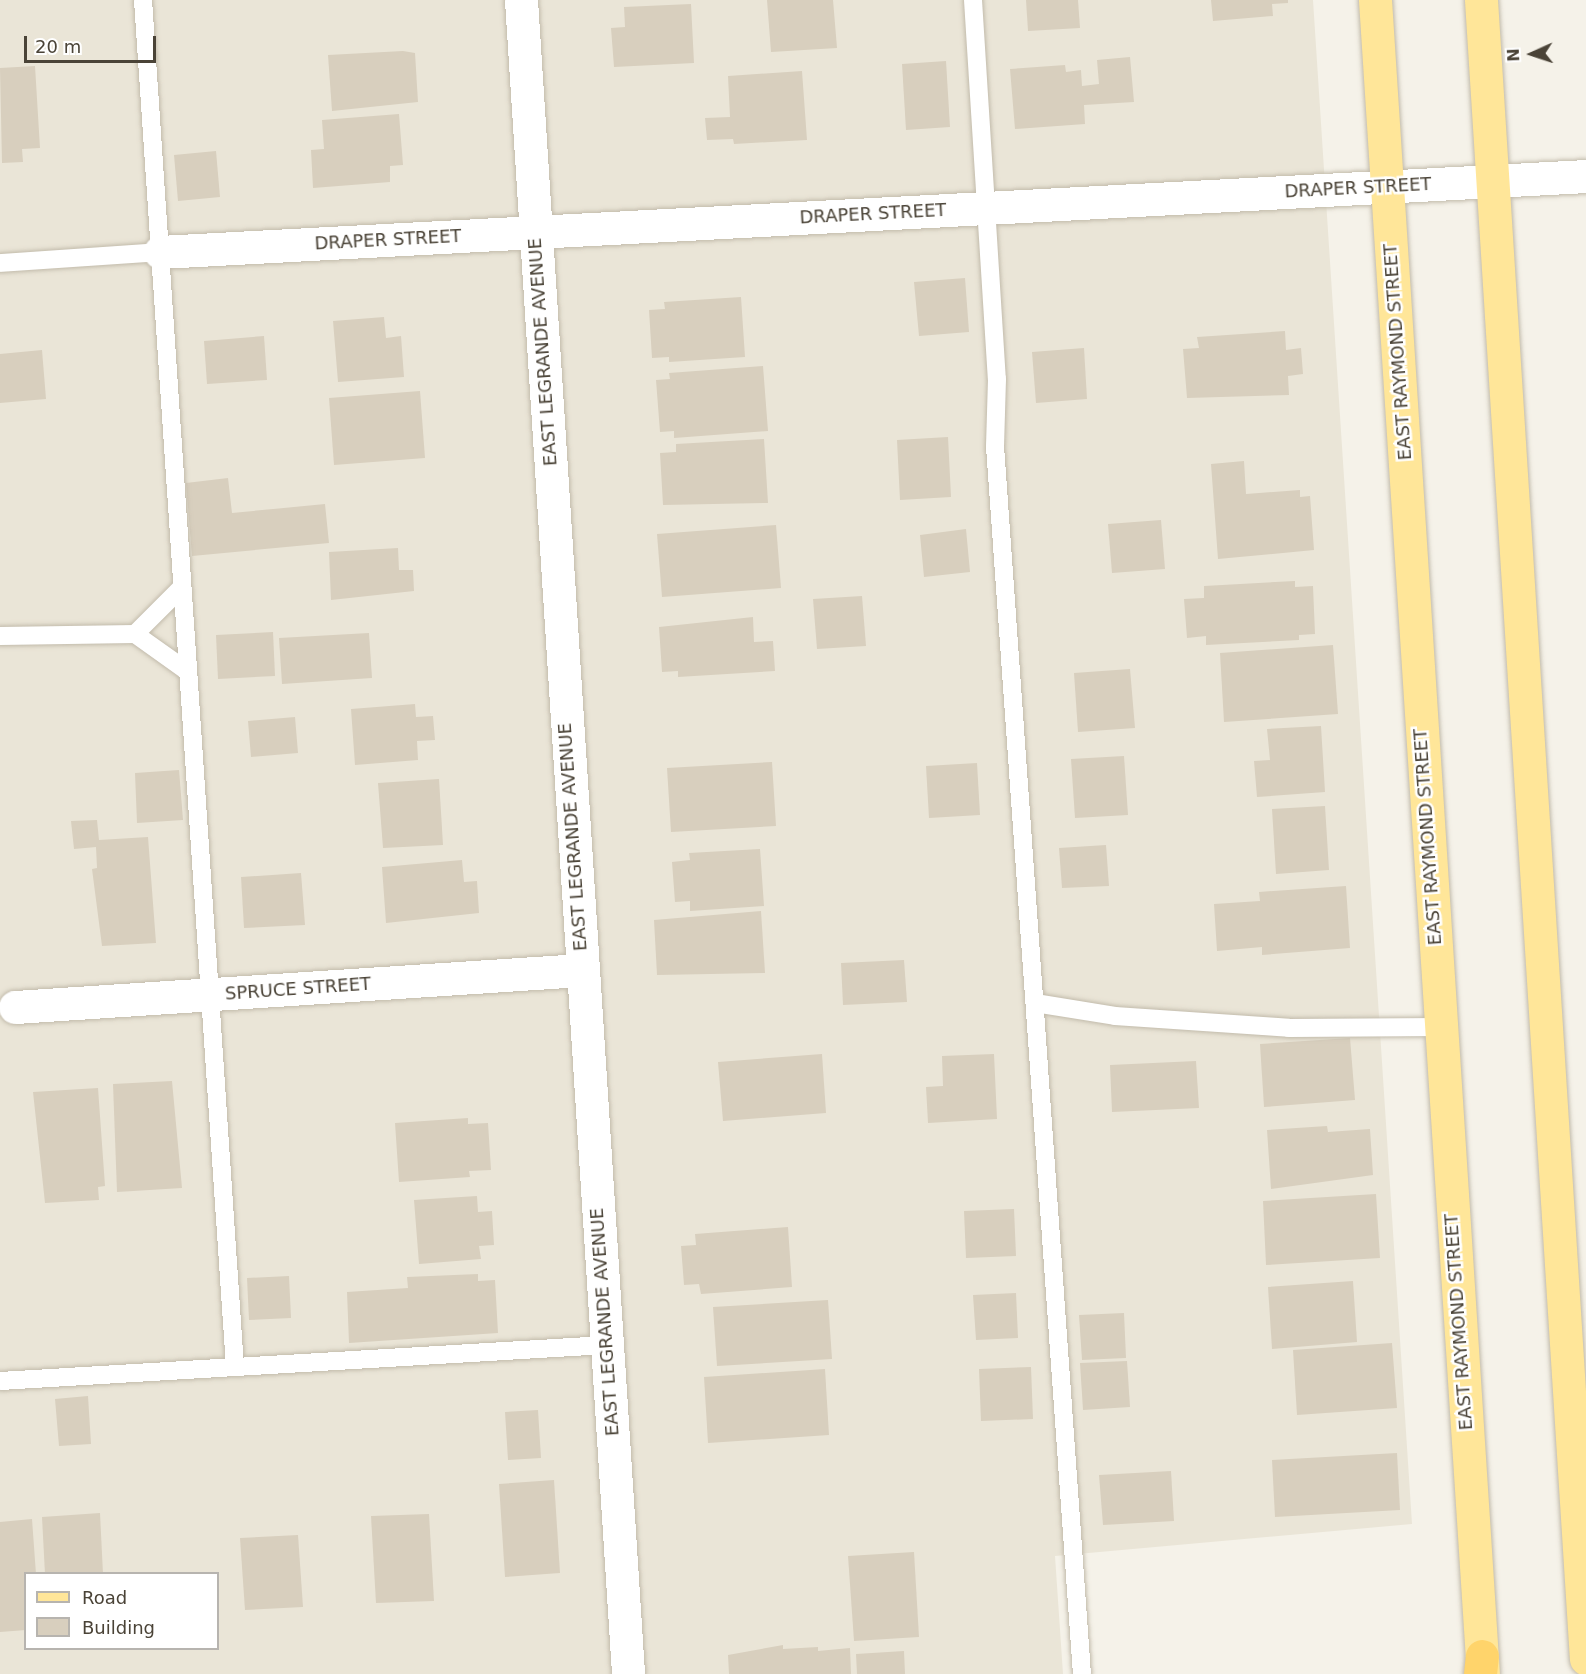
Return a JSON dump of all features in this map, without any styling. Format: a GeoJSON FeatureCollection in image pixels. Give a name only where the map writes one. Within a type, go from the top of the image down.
{"type":"FeatureCollection","features":[{"type":"Feature","properties":{"kind":"main road","name":"EAST RAYMOND STREET"},"geometry":{"type":"LineString","coordinates":[[1375,0],[1482,1668]]}},
{"type":"Feature","properties":{"kind":"main road"},"geometry":{"type":"LineString","coordinates":[[1481,0],[1586,1659]]}},
{"type":"Feature","properties":{"kind":"street","name":"EAST LEGRANDE AVENUE"},"geometry":{"type":"LineString","coordinates":[[520,0],[628,1674]]}},
{"type":"Feature","properties":{"kind":"street","name":"DRAPER STREET"},"geometry":{"type":"LineString","coordinates":[[160,252],[1586,176]]}},
{"type":"Feature","properties":{"kind":"street","name":"SPRUCE STREET"},"geometry":{"type":"LineString","coordinates":[[15,1007],[581,970]]}},
{"type":"Feature","properties":{"kind":"lane"},"geometry":{"type":"LineString","coordinates":[[143,0],[208,995],[235,1367]]}},
{"type":"Feature","properties":{"kind":"lane"},"geometry":{"type":"LineString","coordinates":[[973,0],[997,379],[994,446],[1082,1674]]}},
{"type":"Feature","properties":{"kind":"lane"},"geometry":{"type":"LineString","coordinates":[[0,263],[160,252]]}},
{"type":"Feature","properties":{"kind":"lane"},"geometry":{"type":"LineString","coordinates":[[135,634],[182,587]]}},
{"type":"Feature","properties":{"kind":"lane"},"geometry":{"type":"LineString","coordinates":[[0,636],[135,634],[188,671]]}},
{"type":"Feature","properties":{"kind":"lane"},"geometry":{"type":"LineString","coordinates":[[1035,1003],[1115,1016],[1289,1029],[1440,1027]]}},
{"type":"Feature","properties":{"kind":"lane"},"geometry":{"type":"LineString","coordinates":[[0,1381],[606,1345]]}},
{"type":"Feature","properties":{"kind":"shaded area"},"geometry":{"type":"Polygon","coordinates":[[[0,0],[1313,0],[1412,1524],[1055,1556],[1063,1674],[0,1674],[0,0]]]}},
{"type":"Feature","properties":{"kind":"building"},"geometry":{"type":"Polygon","coordinates":[[[767,0],[833,0],[837,48],[771,52],[767,0]]]}},
{"type":"Feature","properties":{"kind":"building"},"geometry":{"type":"Polygon","coordinates":[[[1026,0],[1078,0],[1080,28],[1028,31],[1026,0]]]}},
{"type":"Feature","properties":{"kind":"building"},"geometry":{"type":"Polygon","coordinates":[[[1211,0],[1288,0],[1288,3],[1272,4],[1273,16],[1213,21],[1211,0]]]}},
{"type":"Feature","properties":{"kind":"building"},"geometry":{"type":"Polygon","coordinates":[[[691,4],[694,63],[614,67],[611,28],[625,27],[624,7],[691,4]]]}},
{"type":"Feature","properties":{"kind":"building"},"geometry":{"type":"Polygon","coordinates":[[[403,51],[415,53],[418,102],[332,111],[328,55],[403,51]]]}},
{"type":"Feature","properties":{"kind":"building"},"geometry":{"type":"Polygon","coordinates":[[[1130,57],[1134,102],[1084,105],[1085,124],[1015,129],[1010,69],[1065,65],[1066,72],[1081,70],[1082,86],[1099,84],[1097,60],[1130,57]]]}},
{"type":"Feature","properties":{"kind":"building"},"geometry":{"type":"Polygon","coordinates":[[[946,61],[950,127],[906,130],[902,64],[946,61]]]}},
{"type":"Feature","properties":{"kind":"building"},"geometry":{"type":"Polygon","coordinates":[[[35,66],[40,148],[22,149],[23,162],[2,163],[0,68],[35,66]]]}},
{"type":"Feature","properties":{"kind":"building"},"geometry":{"type":"Polygon","coordinates":[[[802,71],[807,140],[734,144],[733,139],[707,140],[705,118],[730,117],[728,76],[802,71]]]}},
{"type":"Feature","properties":{"kind":"building"},"geometry":{"type":"Polygon","coordinates":[[[399,114],[403,165],[390,166],[390,182],[313,188],[311,150],[324,149],[322,120],[399,114]]]}},
{"type":"Feature","properties":{"kind":"building"},"geometry":{"type":"Polygon","coordinates":[[[216,151],[220,197],[178,201],[174,155],[216,151]]]}},
{"type":"Feature","properties":{"kind":"building"},"geometry":{"type":"Polygon","coordinates":[[[965,278],[969,332],[919,336],[914,282],[965,278]]]}},
{"type":"Feature","properties":{"kind":"building"},"geometry":{"type":"Polygon","coordinates":[[[741,297],[745,357],[669,362],[669,357],[652,358],[649,310],[665,309],[664,302],[741,297]]]}},
{"type":"Feature","properties":{"kind":"building"},"geometry":{"type":"Polygon","coordinates":[[[384,317],[386,338],[401,336],[404,377],[338,382],[333,321],[384,317]]]}},
{"type":"Feature","properties":{"kind":"building"},"geometry":{"type":"Polygon","coordinates":[[[1285,331],[1286,350],[1301,348],[1303,374],[1288,376],[1289,395],[1187,398],[1183,349],[1199,348],[1197,337],[1285,331]]]}},
{"type":"Feature","properties":{"kind":"building"},"geometry":{"type":"Polygon","coordinates":[[[264,336],[267,380],[207,384],[204,341],[264,336]]]}},
{"type":"Feature","properties":{"kind":"building"},"geometry":{"type":"Polygon","coordinates":[[[1084,348],[1087,399],[1036,403],[1032,352],[1084,348]]]}},
{"type":"Feature","properties":{"kind":"building"},"geometry":{"type":"Polygon","coordinates":[[[42,350],[46,399],[0,403],[0,354],[42,350]]]}},
{"type":"Feature","properties":{"kind":"building"},"geometry":{"type":"Polygon","coordinates":[[[763,366],[768,431],[674,438],[674,431],[660,432],[656,380],[670,379],[669,373],[763,366]]]}},
{"type":"Feature","properties":{"kind":"building"},"geometry":{"type":"Polygon","coordinates":[[[420,391],[425,458],[334,465],[329,398],[420,391]]]}},
{"type":"Feature","properties":{"kind":"building"},"geometry":{"type":"Polygon","coordinates":[[[948,437],[951,497],[900,500],[897,440],[948,437]]]}},
{"type":"Feature","properties":{"kind":"building"},"geometry":{"type":"Polygon","coordinates":[[[764,439],[768,503],[663,505],[660,453],[676,452],[676,444],[764,439]]]}},
{"type":"Feature","properties":{"kind":"building"},"geometry":{"type":"Polygon","coordinates":[[[1244,461],[1246,494],[1300,490],[1300,497],[1310,496],[1314,550],[1218,559],[1211,464],[1244,461]]]}},
{"type":"Feature","properties":{"kind":"building"},"geometry":{"type":"Polygon","coordinates":[[[228,478],[232,513],[325,504],[329,543],[192,556],[186,483],[228,478]]]}},
{"type":"Feature","properties":{"kind":"building"},"geometry":{"type":"Polygon","coordinates":[[[1161,520],[1165,569],[1112,573],[1108,524],[1161,520]]]}},
{"type":"Feature","properties":{"kind":"building"},"geometry":{"type":"Polygon","coordinates":[[[776,525],[781,588],[662,597],[657,534],[776,525]]]}},
{"type":"Feature","properties":{"kind":"building"},"geometry":{"type":"Polygon","coordinates":[[[966,529],[970,572],[924,577],[920,535],[966,529]]]}},
{"type":"Feature","properties":{"kind":"building"},"geometry":{"type":"Polygon","coordinates":[[[398,548],[399,570],[413,570],[414,591],[331,600],[329,552],[398,548]]]}},
{"type":"Feature","properties":{"kind":"building"},"geometry":{"type":"Polygon","coordinates":[[[1295,581],[1295,587],[1313,586],[1315,634],[1299,635],[1299,640],[1206,645],[1206,636],[1187,638],[1184,599],[1204,598],[1204,586],[1295,581]]]}},
{"type":"Feature","properties":{"kind":"building"},"geometry":{"type":"Polygon","coordinates":[[[862,596],[866,646],[817,649],[813,599],[862,596]]]}},
{"type":"Feature","properties":{"kind":"building"},"geometry":{"type":"Polygon","coordinates":[[[753,617],[754,642],[773,641],[775,671],[678,677],[678,671],[662,672],[659,627],[753,617]]]}},
{"type":"Feature","properties":{"kind":"building"},"geometry":{"type":"Polygon","coordinates":[[[273,632],[275,676],[218,679],[216,635],[273,632]]]}},
{"type":"Feature","properties":{"kind":"building"},"geometry":{"type":"Polygon","coordinates":[[[369,633],[372,678],[282,684],[279,638],[369,633]]]}},
{"type":"Feature","properties":{"kind":"building"},"geometry":{"type":"Polygon","coordinates":[[[1333,645],[1338,714],[1224,722],[1220,653],[1333,645]]]}},
{"type":"Feature","properties":{"kind":"building"},"geometry":{"type":"Polygon","coordinates":[[[1130,669],[1135,728],[1078,732],[1074,673],[1130,669]]]}},
{"type":"Feature","properties":{"kind":"building"},"geometry":{"type":"Polygon","coordinates":[[[415,704],[416,717],[433,716],[435,740],[417,741],[418,760],[355,765],[351,709],[415,704]]]}},
{"type":"Feature","properties":{"kind":"building"},"geometry":{"type":"Polygon","coordinates":[[[295,717],[298,753],[251,757],[248,721],[295,717]]]}},
{"type":"Feature","properties":{"kind":"building"},"geometry":{"type":"Polygon","coordinates":[[[1321,726],[1325,792],[1257,797],[1254,761],[1270,760],[1267,729],[1321,726]]]}},
{"type":"Feature","properties":{"kind":"building"},"geometry":{"type":"Polygon","coordinates":[[[1124,756],[1128,815],[1075,818],[1071,759],[1124,756]]]}},
{"type":"Feature","properties":{"kind":"building"},"geometry":{"type":"Polygon","coordinates":[[[772,762],[776,826],[671,832],[667,768],[772,762]]]}},
{"type":"Feature","properties":{"kind":"building"},"geometry":{"type":"Polygon","coordinates":[[[977,763],[980,815],[929,818],[926,766],[977,763]]]}},
{"type":"Feature","properties":{"kind":"building"},"geometry":{"type":"Polygon","coordinates":[[[179,770],[183,820],[137,823],[135,773],[179,770]]]}},
{"type":"Feature","properties":{"kind":"building"},"geometry":{"type":"Polygon","coordinates":[[[439,779],[443,845],[383,848],[378,783],[439,779]]]}},
{"type":"Feature","properties":{"kind":"building"},"geometry":{"type":"Polygon","coordinates":[[[1325,806],[1329,870],[1276,874],[1272,809],[1325,806]]]}},
{"type":"Feature","properties":{"kind":"building"},"geometry":{"type":"Polygon","coordinates":[[[97,820],[99,840],[148,837],[156,943],[102,946],[92,869],[97,868],[96,847],[74,849],[71,821],[97,820]]]}},
{"type":"Feature","properties":{"kind":"building"},"geometry":{"type":"Polygon","coordinates":[[[1106,845],[1109,886],[1062,888],[1059,848],[1106,845]]]}},
{"type":"Feature","properties":{"kind":"building"},"geometry":{"type":"Polygon","coordinates":[[[760,849],[764,906],[690,911],[690,901],[675,902],[672,862],[690,860],[689,853],[760,849]]]}},
{"type":"Feature","properties":{"kind":"building"},"geometry":{"type":"Polygon","coordinates":[[[462,860],[464,882],[477,881],[479,913],[386,923],[382,867],[462,860]]]}},
{"type":"Feature","properties":{"kind":"building"},"geometry":{"type":"Polygon","coordinates":[[[301,873],[305,925],[244,928],[241,877],[301,873]]]}},
{"type":"Feature","properties":{"kind":"building"},"geometry":{"type":"Polygon","coordinates":[[[1346,886],[1350,948],[1262,955],[1262,947],[1217,951],[1214,904],[1260,901],[1259,892],[1346,886]]]}},
{"type":"Feature","properties":{"kind":"building"},"geometry":{"type":"Polygon","coordinates":[[[761,911],[765,973],[657,975],[654,920],[761,911]]]}},
{"type":"Feature","properties":{"kind":"building"},"geometry":{"type":"Polygon","coordinates":[[[904,960],[907,1002],[843,1005],[841,963],[904,960]]]}},
{"type":"Feature","properties":{"kind":"building"},"geometry":{"type":"Polygon","coordinates":[[[1350,1038],[1355,1100],[1264,1107],[1260,1044],[1350,1038]]]}},
{"type":"Feature","properties":{"kind":"building"},"geometry":{"type":"Polygon","coordinates":[[[822,1054],[826,1113],[723,1121],[718,1062],[822,1054]]]}},
{"type":"Feature","properties":{"kind":"building"},"geometry":{"type":"Polygon","coordinates":[[[994,1054],[997,1119],[928,1123],[926,1087],[943,1086],[942,1056],[994,1054]]]}},
{"type":"Feature","properties":{"kind":"building"},"geometry":{"type":"Polygon","coordinates":[[[1196,1061],[1199,1108],[1112,1112],[1110,1065],[1196,1061]]]}},
{"type":"Feature","properties":{"kind":"building"},"geometry":{"type":"Polygon","coordinates":[[[172,1081],[182,1188],[117,1192],[113,1084],[172,1081]]]}},
{"type":"Feature","properties":{"kind":"building"},"geometry":{"type":"Polygon","coordinates":[[[98,1088],[105,1186],[98,1187],[99,1200],[45,1203],[33,1092],[98,1088]]]}},
{"type":"Feature","properties":{"kind":"building"},"geometry":{"type":"Polygon","coordinates":[[[468,1118],[468,1124],[488,1123],[491,1170],[469,1171],[470,1177],[399,1182],[395,1123],[468,1118]]]}},
{"type":"Feature","properties":{"kind":"building"},"geometry":{"type":"Polygon","coordinates":[[[1327,1126],[1328,1132],[1370,1129],[1373,1175],[1271,1189],[1267,1130],[1327,1126]]]}},
{"type":"Feature","properties":{"kind":"building"},"geometry":{"type":"Polygon","coordinates":[[[1376,1194],[1380,1258],[1266,1265],[1263,1201],[1376,1194]]]}},
{"type":"Feature","properties":{"kind":"building"},"geometry":{"type":"Polygon","coordinates":[[[477,1196],[478,1212],[492,1211],[494,1245],[479,1246],[481,1259],[419,1264],[414,1200],[477,1196]]]}},
{"type":"Feature","properties":{"kind":"building"},"geometry":{"type":"Polygon","coordinates":[[[1014,1209],[1016,1256],[966,1258],[964,1211],[1014,1209]]]}},
{"type":"Feature","properties":{"kind":"building"},"geometry":{"type":"Polygon","coordinates":[[[788,1227],[792,1287],[701,1294],[699,1284],[684,1285],[681,1246],[696,1245],[695,1234],[788,1227]]]}},
{"type":"Feature","properties":{"kind":"building"},"geometry":{"type":"Polygon","coordinates":[[[478,1274],[478,1281],[495,1280],[498,1333],[349,1343],[347,1292],[408,1288],[407,1277],[478,1274]]]}},
{"type":"Feature","properties":{"kind":"building"},"geometry":{"type":"Polygon","coordinates":[[[289,1276],[291,1318],[249,1320],[247,1278],[289,1276]]]}},
{"type":"Feature","properties":{"kind":"building"},"geometry":{"type":"Polygon","coordinates":[[[1353,1281],[1357,1342],[1272,1349],[1268,1287],[1353,1281]]]}},
{"type":"Feature","properties":{"kind":"building"},"geometry":{"type":"Polygon","coordinates":[[[1016,1293],[1018,1338],[976,1340],[973,1295],[1016,1293]]]}},
{"type":"Feature","properties":{"kind":"building"},"geometry":{"type":"Polygon","coordinates":[[[828,1300],[832,1359],[717,1366],[713,1307],[828,1300]]]}},
{"type":"Feature","properties":{"kind":"building"},"geometry":{"type":"Polygon","coordinates":[[[1124,1313],[1126,1358],[1082,1360],[1079,1315],[1124,1313]]]}},
{"type":"Feature","properties":{"kind":"building"},"geometry":{"type":"Polygon","coordinates":[[[1392,1343],[1397,1408],[1297,1415],[1293,1350],[1392,1343]]]}},
{"type":"Feature","properties":{"kind":"building"},"geometry":{"type":"Polygon","coordinates":[[[1127,1361],[1130,1407],[1083,1410],[1080,1363],[1127,1361]]]}},
{"type":"Feature","properties":{"kind":"building"},"geometry":{"type":"Polygon","coordinates":[[[1031,1367],[1033,1419],[981,1421],[979,1369],[1031,1367]]]}},
{"type":"Feature","properties":{"kind":"building"},"geometry":{"type":"Polygon","coordinates":[[[825,1369],[829,1435],[708,1443],[704,1377],[825,1369]]]}},
{"type":"Feature","properties":{"kind":"building"},"geometry":{"type":"Polygon","coordinates":[[[88,1396],[91,1444],[59,1446],[55,1399],[88,1396]]]}},
{"type":"Feature","properties":{"kind":"building"},"geometry":{"type":"Polygon","coordinates":[[[538,1410],[541,1458],[508,1460],[505,1412],[538,1410]]]}},
{"type":"Feature","properties":{"kind":"building"},"geometry":{"type":"Polygon","coordinates":[[[1397,1453],[1400,1510],[1275,1517],[1272,1460],[1397,1453]]]}},
{"type":"Feature","properties":{"kind":"building"},"geometry":{"type":"Polygon","coordinates":[[[1171,1471],[1174,1521],[1103,1525],[1099,1475],[1171,1471]]]}},
{"type":"Feature","properties":{"kind":"building"},"geometry":{"type":"Polygon","coordinates":[[[554,1480],[560,1573],[505,1577],[499,1484],[554,1480]]]}},
{"type":"Feature","properties":{"kind":"building"},"geometry":{"type":"Polygon","coordinates":[[[100,1513],[103,1572],[45,1572],[42,1517],[100,1513]]]}},
{"type":"Feature","properties":{"kind":"building"},"geometry":{"type":"Polygon","coordinates":[[[429,1514],[434,1601],[376,1603],[371,1516],[429,1514]]]}},
{"type":"Feature","properties":{"kind":"building"},"geometry":{"type":"Polygon","coordinates":[[[32,1519],[36,1572],[24,1572],[24,1630],[0,1632],[0,1522],[32,1519]]]}},
{"type":"Feature","properties":{"kind":"building"},"geometry":{"type":"Polygon","coordinates":[[[298,1535],[303,1607],[245,1610],[240,1538],[298,1535]]]}},
{"type":"Feature","properties":{"kind":"building"},"geometry":{"type":"Polygon","coordinates":[[[914,1552],[919,1637],[854,1641],[848,1556],[914,1552]]]}},
{"type":"Feature","properties":{"kind":"building"},"geometry":{"type":"Polygon","coordinates":[[[783,1645],[783,1649],[818,1647],[818,1651],[850,1648],[851,1674],[729,1674],[728,1655],[783,1645]]]}},
{"type":"Feature","properties":{"kind":"building"},"geometry":{"type":"Polygon","coordinates":[[[904,1651],[905,1674],[857,1674],[856,1654],[904,1651]]]}}]}
